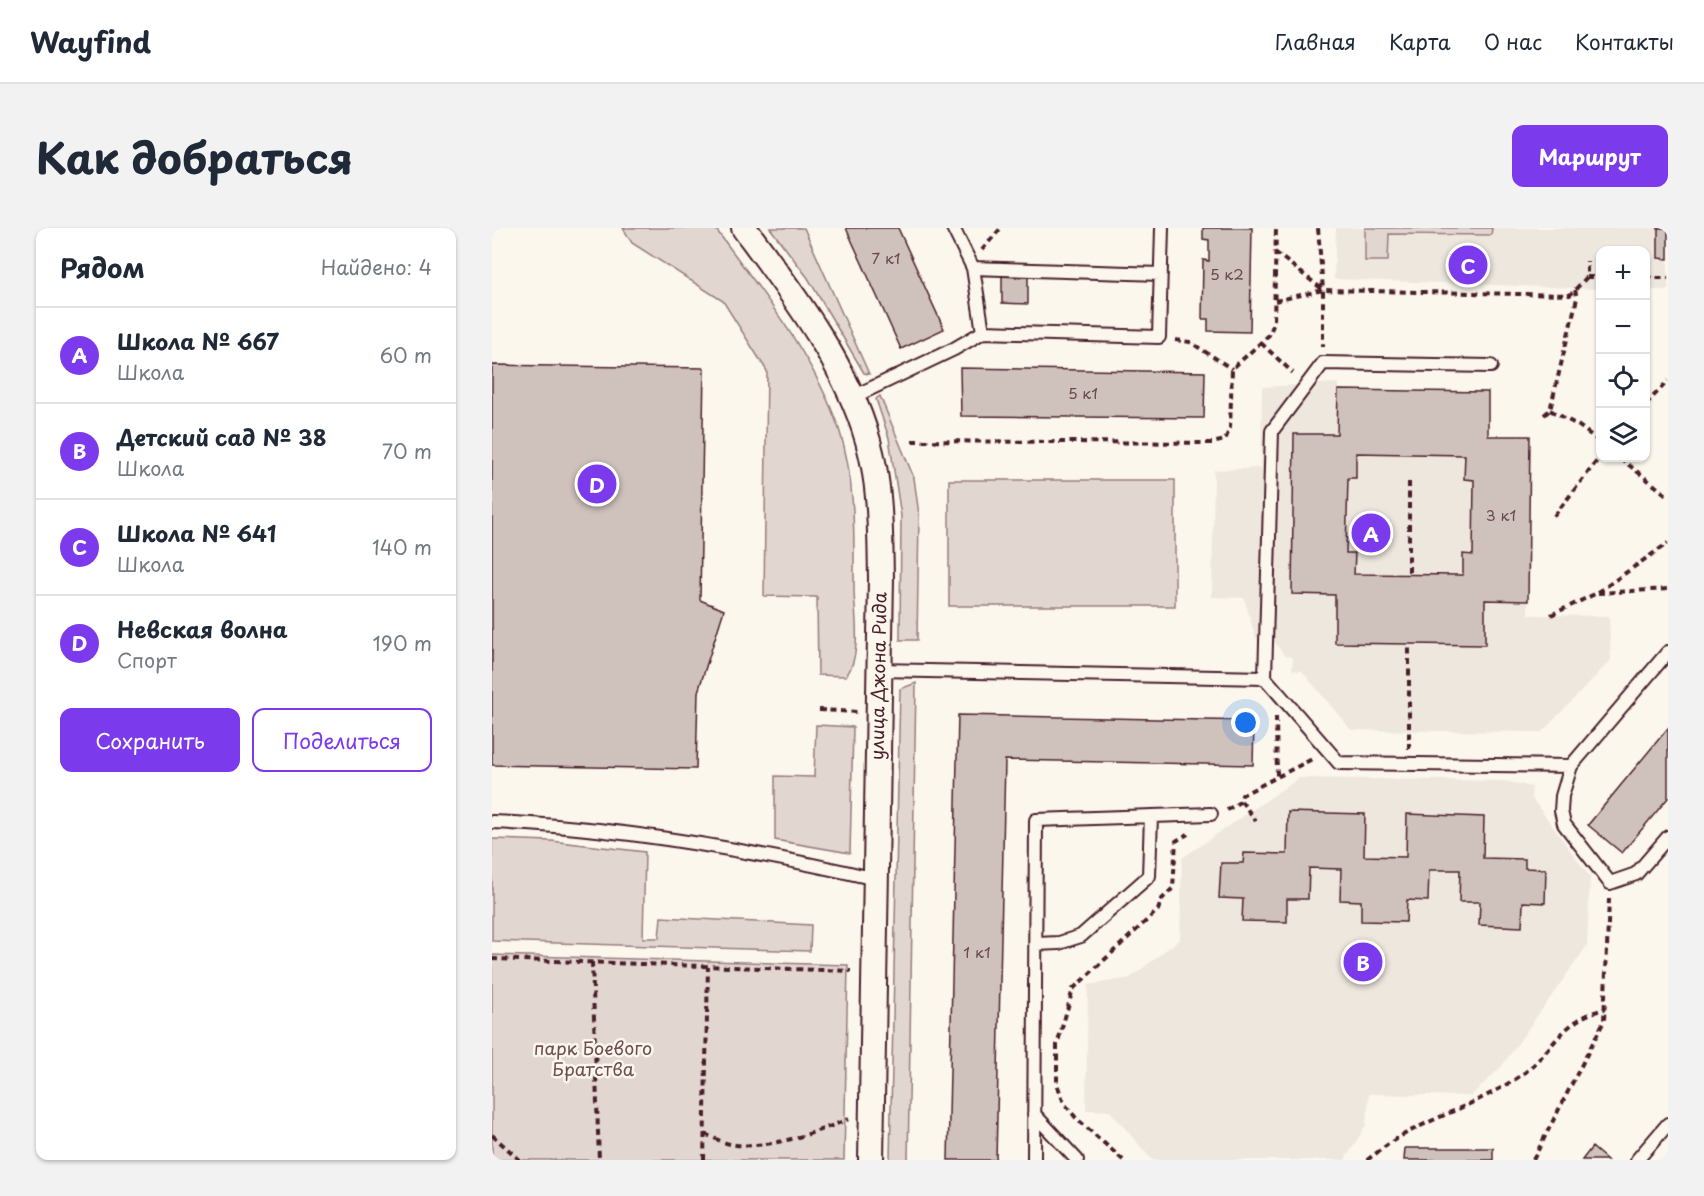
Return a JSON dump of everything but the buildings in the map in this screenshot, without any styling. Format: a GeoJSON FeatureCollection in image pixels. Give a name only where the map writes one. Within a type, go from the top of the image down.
{"type":"FeatureCollection","features":[{"type":"Feature","properties":{"kind":"street","name":"улица Джона Рида"},"geometry":{"type":"LineString","coordinates":[[744,228],[811,324],[853,397],[868,442],[880,519],[871,1160]]}},
{"type":"Feature","properties":{"kind":"lane"},"geometry":{"type":"LineString","coordinates":[[953,228],[972,266],[982,332]]}},
{"type":"Feature","properties":{"kind":"lane"},"geometry":{"type":"LineString","coordinates":[[853,397],[954,349],[982,332],[1160,337],[1162,228]]}},
{"type":"Feature","properties":{"kind":"lane"},"geometry":{"type":"LineString","coordinates":[[972,266],[1161,274]]}},
{"type":"Feature","properties":{"kind":"lane"},"geometry":{"type":"LineString","coordinates":[[1491,366],[1323,363],[1272,431],[1265,678],[1339,764],[1571,766]]}},
{"type":"Feature","properties":{"kind":"lane"},"geometry":{"type":"LineString","coordinates":[[1668,652],[1571,766],[1562,796],[1561,811],[1564,824],[1610,883],[1636,874],[1668,837]]}},
{"type":"Feature","properties":{"kind":"lane"},"geometry":{"type":"LineString","coordinates":[[879,670],[1265,678]]}},
{"type":"Feature","properties":{"kind":"lane"},"geometry":{"type":"LineString","coordinates":[[1034,1160],[1036,820],[1216,814]]}},
{"type":"Feature","properties":{"kind":"lane"},"geometry":{"type":"LineString","coordinates":[[1036,944],[1059,943],[1081,936],[1149,876],[1151,816]]}},
{"type":"Feature","properties":{"kind":"lane"},"geometry":{"type":"LineString","coordinates":[[492,822],[530,823],[690,842],[876,879]]}},
{"type":"Feature","properties":{"kind":"lane"},"geometry":{"type":"LineString","coordinates":[[1034,1114],[1077,1160]]}},
{"type":"Feature","properties":{"kind":"lane"},"geometry":{"type":"LineString","coordinates":[[1637,1160],[1668,1124]]}},
{"type":"Feature","properties":{"kind":"path"},"geometry":{"type":"LineString","coordinates":[[972,266],[1001,228]]}},
{"type":"Feature","properties":{"kind":"path"},"geometry":{"type":"LineString","coordinates":[[912,441],[1212,443],[1225,440],[1230,428],[1232,369],[1269,335],[1274,323],[1276,228]]}},
{"type":"Feature","properties":{"kind":"path"},"geometry":{"type":"LineString","coordinates":[[1318,228],[1323,290],[1323,363]]}},
{"type":"Feature","properties":{"kind":"path"},"geometry":{"type":"LineString","coordinates":[[1275,252],[1323,290]]}},
{"type":"Feature","properties":{"kind":"path"},"geometry":{"type":"LineString","coordinates":[[1587,261],[1587,277]]}},
{"type":"Feature","properties":{"kind":"path"},"geometry":{"type":"LineString","coordinates":[[1275,301],[1323,290],[1570,295],[1587,277],[1596,277]]}},
{"type":"Feature","properties":{"kind":"path"},"geometry":{"type":"LineString","coordinates":[[1650,278],[1668,278]]}},
{"type":"Feature","properties":{"kind":"path"},"geometry":{"type":"LineString","coordinates":[[1544,415],[1550,410],[1577,298],[1575,289]]}},
{"type":"Feature","properties":{"kind":"path"},"geometry":{"type":"LineString","coordinates":[[1160,337],[1190,342],[1232,369]]}},
{"type":"Feature","properties":{"kind":"path"},"geometry":{"type":"LineString","coordinates":[[1261,343],[1307,383]]}},
{"type":"Feature","properties":{"kind":"path"},"geometry":{"type":"LineString","coordinates":[[1650,400],[1668,381]]}},
{"type":"Feature","properties":{"kind":"path"},"geometry":{"type":"LineString","coordinates":[[1550,410],[1579,426],[1596,439]]}},
{"type":"Feature","properties":{"kind":"path"},"geometry":{"type":"LineString","coordinates":[[1554,516],[1596,462]]}},
{"type":"Feature","properties":{"kind":"path"},"geometry":{"type":"LineString","coordinates":[[1625,462],[1668,496]]}},
{"type":"Feature","properties":{"kind":"path"},"geometry":{"type":"LineString","coordinates":[[1409,482],[1409,574]]}},
{"type":"Feature","properties":{"kind":"path"},"geometry":{"type":"LineString","coordinates":[[1551,615],[1597,593],[1668,543]]}},
{"type":"Feature","properties":{"kind":"path"},"geometry":{"type":"LineString","coordinates":[[1597,593],[1668,589]]}},
{"type":"Feature","properties":{"kind":"path"},"geometry":{"type":"LineString","coordinates":[[1409,645],[1409,764]]}},
{"type":"Feature","properties":{"kind":"path"},"geometry":{"type":"LineString","coordinates":[[1275,690],[1277,777]]}},
{"type":"Feature","properties":{"kind":"path"},"geometry":{"type":"LineString","coordinates":[[819,710],[860,712]]}},
{"type":"Feature","properties":{"kind":"path"},"geometry":{"type":"LineString","coordinates":[[1256,821],[1241,801],[1242,795],[1328,751]]}},
{"type":"Feature","properties":{"kind":"path"},"geometry":{"type":"LineString","coordinates":[[1216,814],[1241,801]]}},
{"type":"Feature","properties":{"kind":"path"},"geometry":{"type":"LineString","coordinates":[[1123,1160],[1076,1118],[1064,1103],[1057,1084],[1058,1045],[1073,989],[1158,910],[1162,899],[1173,888],[1176,841],[1194,830]]}},
{"type":"Feature","properties":{"kind":"path"},"geometry":{"type":"LineString","coordinates":[[1533,1160],[1604,1021],[1610,883]]}},
{"type":"Feature","properties":{"kind":"path"},"geometry":{"type":"LineString","coordinates":[[492,959],[856,971]]}},
{"type":"Feature","properties":{"kind":"path"},"geometry":{"type":"LineString","coordinates":[[592,962],[598,1160]]}},
{"type":"Feature","properties":{"kind":"path"},"geometry":{"type":"LineString","coordinates":[[704,1160],[708,967]]}},
{"type":"Feature","properties":{"kind":"path"},"geometry":{"type":"LineString","coordinates":[[1367,1160],[1401,1137],[1475,1104],[1522,1074],[1576,1019],[1605,1009]]}},
{"type":"Feature","properties":{"kind":"path"},"geometry":{"type":"LineString","coordinates":[[705,1134],[733,1145],[755,1145],[817,1132],[852,1118]]}},
{"type":"Feature","properties":{"kind":"path"},"geometry":{"type":"LineString","coordinates":[[492,1135],[520,1160]]}},
{"type":"Feature","properties":{"kind":"shaded area"},"geometry":{"type":"Polygon","coordinates":[[[1336,228],[1668,228],[1668,290],[1650,290],[1650,246],[1596,246],[1596,289],[1334,279],[1336,228]]]}},
{"type":"Feature","properties":{"kind":"shaded area"},"geometry":{"type":"Polygon","coordinates":[[[1338,383],[1338,390],[1488,392],[1488,436],[1530,436],[1528,615],[1609,616],[1611,660],[1542,732],[1351,730],[1302,671],[1292,670],[1293,657],[1285,656],[1273,640],[1256,639],[1244,598],[1212,597],[1214,470],[1261,468],[1262,387],[1338,383]]]}},
{"type":"Feature","properties":{"kind":"shaded area"},"geometry":{"type":"Polygon","coordinates":[[[1299,778],[1505,781],[1532,787],[1531,797],[1590,877],[1587,946],[1501,1067],[1471,1096],[1369,1094],[1366,1125],[1345,1160],[1152,1160],[1110,1111],[1086,1110],[1088,985],[1130,978],[1180,939],[1182,858],[1299,778]]]}},
{"type":"Feature","properties":{"kind":"green space"},"geometry":{"type":"Polygon","coordinates":[[[623,228],[715,228],[784,324],[828,401],[845,448],[854,530],[856,647],[851,668],[846,676],[818,675],[817,597],[764,596],[767,371],[723,301],[632,243],[623,228]]]}},
{"type":"Feature","properties":{"kind":"green space"},"geometry":{"type":"Polygon","coordinates":[[[770,228],[804,228],[869,374],[864,373],[808,278],[770,228]]]}},
{"type":"Feature","properties":{"kind":"green space"},"geometry":{"type":"Polygon","coordinates":[[[1365,228],[1492,228],[1491,235],[1389,234],[1388,261],[1365,261],[1365,228]]]}},
{"type":"Feature","properties":{"kind":"green space"},"geometry":{"type":"Polygon","coordinates":[[[880,396],[914,478],[919,515],[917,640],[900,640],[901,516],[889,438],[876,399],[880,396]]]}},
{"type":"Feature","properties":{"kind":"green space"},"geometry":{"type":"Polygon","coordinates":[[[949,480],[1175,480],[1175,606],[949,606],[949,480]]]}},
{"type":"Feature","properties":{"kind":"green space"},"geometry":{"type":"Polygon","coordinates":[[[916,683],[908,1160],[890,1160],[900,689],[916,683]]]}},
{"type":"Feature","properties":{"kind":"green space"},"geometry":{"type":"Polygon","coordinates":[[[816,725],[853,727],[850,853],[775,840],[775,776],[814,777],[816,725]]]}},
{"type":"Feature","properties":{"kind":"green space"},"geometry":{"type":"Polygon","coordinates":[[[492,839],[551,841],[645,852],[643,938],[659,938],[661,917],[811,925],[810,951],[492,941],[492,839]]]}},
{"type":"Feature","properties":{"kind":"green space","name":"парк Боевого Братства"},"geometry":{"type":"Polygon","coordinates":[[[492,955],[848,965],[844,1160],[492,1160],[492,955]]]}},
{"type":"Feature","properties":{"kind":"place","name":"Школа № 641"},"geometry":{"type":"Point","coordinates":[1468,265]}},
{"type":"Feature","properties":{"kind":"place","name":"Невская волна"},"geometry":{"type":"Point","coordinates":[597,484]}},
{"type":"Feature","properties":{"kind":"place","name":"Школа № 667"},"geometry":{"type":"Point","coordinates":[1371,533]}},
{"type":"Feature","properties":{"kind":"place","name":"Детский сад № 38"},"geometry":{"type":"Point","coordinates":[1363,962]}}]}
